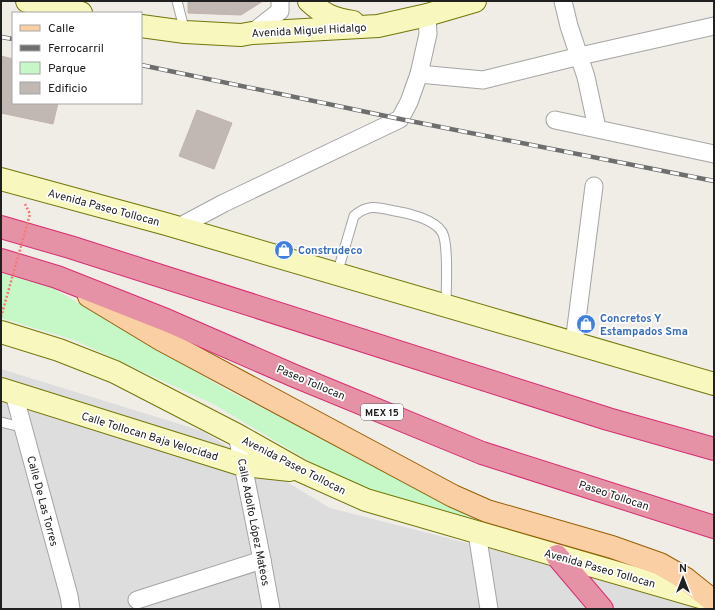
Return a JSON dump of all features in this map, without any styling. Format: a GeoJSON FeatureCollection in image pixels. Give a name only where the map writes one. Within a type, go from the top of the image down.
{"type":"FeatureCollection","features":[{"type":"Feature","properties":{"kind":"highway"},"geometry":{"type":"LineString","coordinates":[[1,227],[85,252],[608,418],[714,449]]}},
{"type":"Feature","properties":{"kind":"highway","name":"Paseo Tollocan"},"geometry":{"type":"LineString","coordinates":[[1,260],[58,277],[166,320],[297,377],[482,453],[714,527]]}},
{"type":"Feature","properties":{"kind":"highway"},"geometry":{"type":"LineString","coordinates":[[608,418],[714,433]]}},
{"type":"Feature","properties":{"kind":"highway"},"geometry":{"type":"LineString","coordinates":[[557,556],[602,609]]}},
{"type":"Feature","properties":{"kind":"main road"},"geometry":{"type":"LineString","coordinates":[[309,1],[321,11],[335,19],[378,26]]}},
{"type":"Feature","properties":{"kind":"main road","name":"Avenida Miguel Hidalgo"},"geometry":{"type":"LineString","coordinates":[[142,26],[184,32],[241,35],[252,33],[378,26],[427,16],[474,1]]}},
{"type":"Feature","properties":{"kind":"main road"},"geometry":{"type":"LineString","coordinates":[[46,3],[78,12]]}},
{"type":"Feature","properties":{"kind":"main road","name":"Avenida Paseo Tollocan"},"geometry":{"type":"LineString","coordinates":[[1,179],[337,274],[714,384]]}},
{"type":"Feature","properties":{"kind":"main road"},"geometry":{"type":"LineString","coordinates":[[58,277],[162,340],[453,496],[487,511],[612,547],[660,564],[686,579],[713,601]]}},
{"type":"Feature","properties":{"kind":"main road","name":"Avenida Paseo Tollocan"},"geometry":{"type":"LineString","coordinates":[[1,332],[59,350],[115,372],[236,435],[301,471],[366,500],[713,601]]}},
{"type":"Feature","properties":{"kind":"main road","name":"Calle Tollocan Baja Velocidad"},"geometry":{"type":"LineString","coordinates":[[7,391],[243,465],[301,471]]}},
{"type":"Feature","properties":{"kind":"street"},"geometry":{"type":"LineString","coordinates":[[252,33],[280,11],[280,1]]}},
{"type":"Feature","properties":{"kind":"street"},"geometry":{"type":"LineString","coordinates":[[563,1],[569,26],[586,77],[597,128]]}},
{"type":"Feature","properties":{"kind":"street"},"geometry":{"type":"LineString","coordinates":[[177,228],[224,203],[400,119],[409,102],[419,74],[428,34],[427,16]]}},
{"type":"Feature","properties":{"kind":"street"},"geometry":{"type":"LineString","coordinates":[[419,74],[483,80],[580,56],[714,26]]}},
{"type":"Feature","properties":{"kind":"street"},"geometry":{"type":"LineString","coordinates":[[556,120],[714,154]]}},
{"type":"Feature","properties":{"kind":"street"},"geometry":{"type":"LineString","coordinates":[[574,343],[594,186]]}},
{"type":"Feature","properties":{"kind":"street","name":"Calle De Las Torres"},"geometry":{"type":"LineString","coordinates":[[7,391],[67,590],[71,609]]}},
{"type":"Feature","properties":{"kind":"street","name":"Calle Adolfo López Mateos"},"geometry":{"type":"LineString","coordinates":[[236,435],[271,609]]}},
{"type":"Feature","properties":{"kind":"street"},"geometry":{"type":"LineString","coordinates":[[477,533],[489,609]]}},
{"type":"Feature","properties":{"kind":"street"},"geometry":{"type":"LineString","coordinates":[[137,600],[262,560]]}},
{"type":"Feature","properties":{"kind":"lane"},"geometry":{"type":"LineString","coordinates":[[177,1],[184,32]]}},
{"type":"Feature","properties":{"kind":"lane"},"geometry":{"type":"LineString","coordinates":[[337,274],[354,216],[361,210],[376,207],[411,214],[434,224],[442,232],[446,244],[446,306]]}},
{"type":"Feature","properties":{"kind":"lane"},"geometry":{"type":"LineString","coordinates":[[1,422],[17,426]]}},
{"type":"Feature","properties":{"kind":"path"},"geometry":{"type":"LineString","coordinates":[[1,316],[30,214]]}},
{"type":"Feature","properties":{"kind":"shaded area"},"geometry":{"type":"Polygon","coordinates":[[[1,369],[202,431],[330,508],[533,560],[699,609],[1,609],[1,369]]]}},
{"type":"Feature","properties":{"kind":"green space"},"geometry":{"type":"Polygon","coordinates":[[[1,273],[51,287],[225,389],[439,497],[475,521],[356,489],[215,405],[74,340],[1,318],[1,273]]]}},
{"type":"Feature","properties":{"kind":"building"},"geometry":{"type":"Polygon","coordinates":[[[188,1],[263,1],[241,15],[188,13],[188,1]]]}},
{"type":"Feature","properties":{"kind":"building"},"geometry":{"type":"Polygon","coordinates":[[[1,56],[12,59],[12,104],[58,104],[53,124],[1,113],[1,56]]]}},
{"type":"Feature","properties":{"kind":"building"},"geometry":{"type":"Polygon","coordinates":[[[197,110],[232,123],[214,169],[179,156],[197,110]]]}},
{"type":"Feature","properties":{"kind":"railway"},"geometry":{"type":"LineString","coordinates":[[1,37],[12,39]]}},
{"type":"Feature","properties":{"kind":"railway"},"geometry":{"type":"LineString","coordinates":[[142,65],[400,119],[714,181]]}},
{"type":"Feature","properties":{"kind":"place","name":"Construdeco"},"geometry":{"type":"Point","coordinates":[284,250]}},
{"type":"Feature","properties":{"kind":"place","name":"Concretos Y Estampados Sma"},"geometry":{"type":"Point","coordinates":[586,324]}}]}
